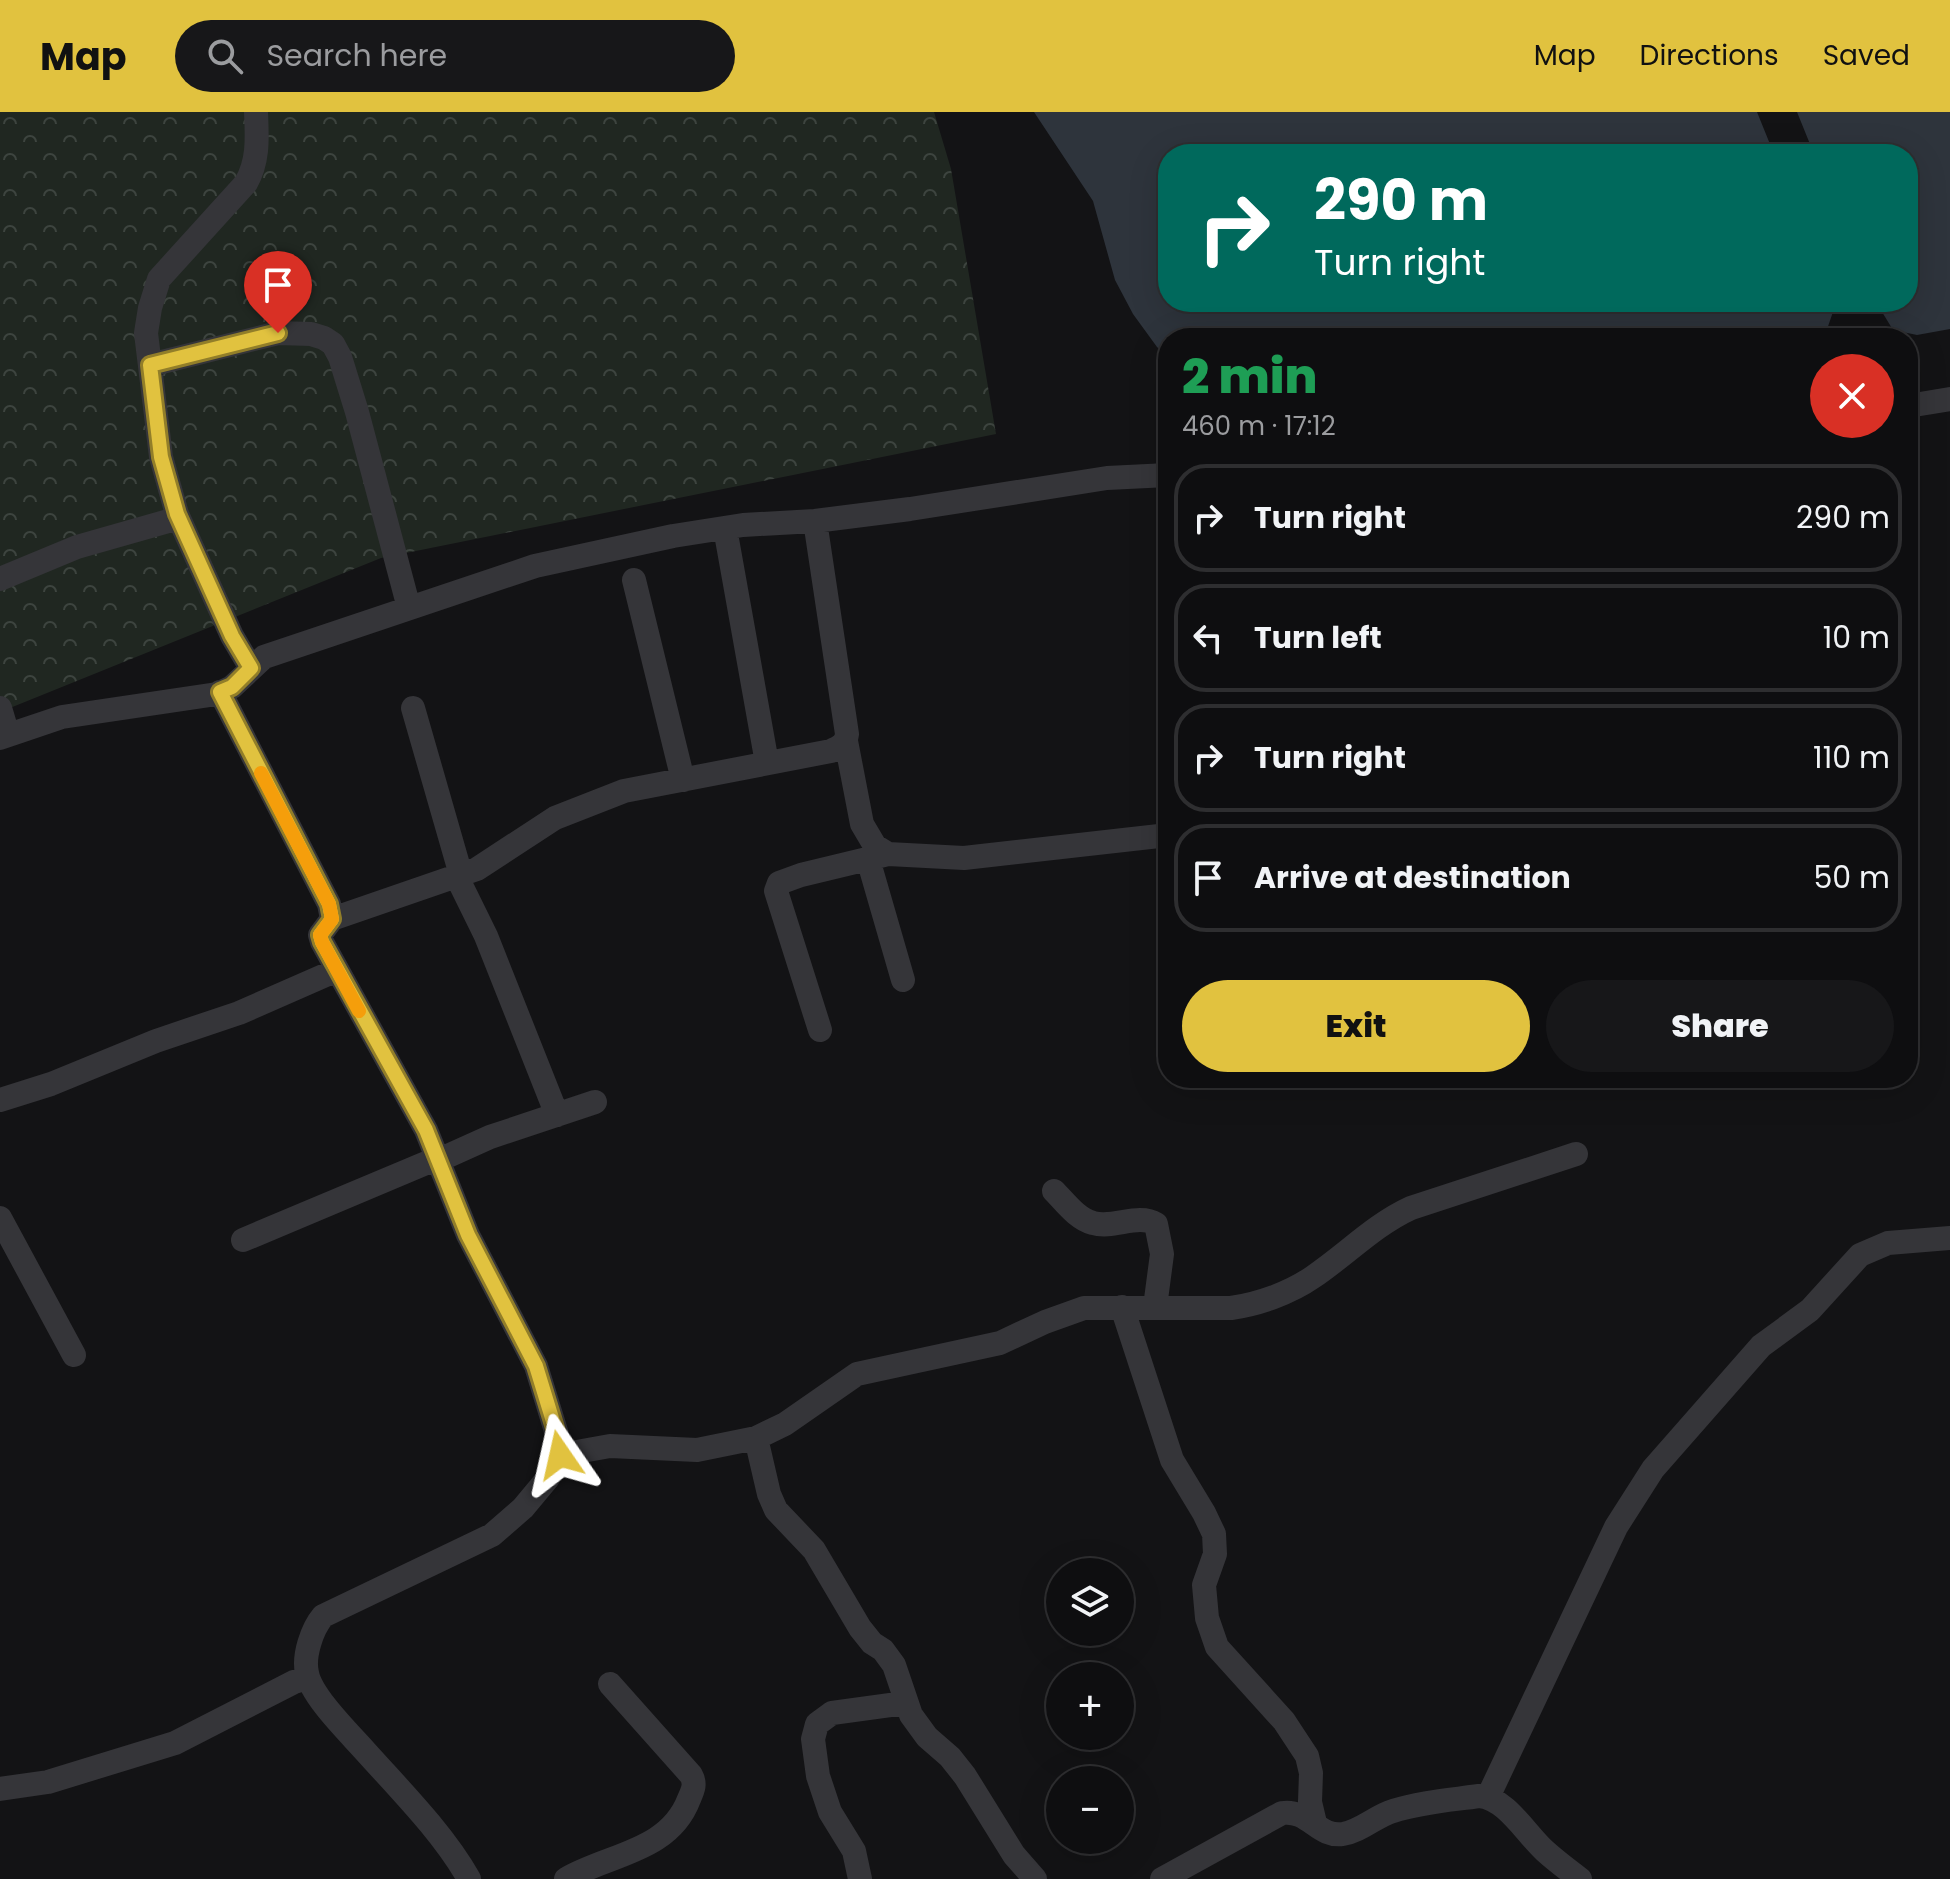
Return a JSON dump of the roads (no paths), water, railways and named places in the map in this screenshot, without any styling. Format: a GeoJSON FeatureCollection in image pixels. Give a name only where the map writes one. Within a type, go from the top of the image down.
{"type":"FeatureCollection","features":[{"type":"Feature","properties":{"kind":"street"},"geometry":{"type":"LineString","coordinates":[[251,668],[232,636],[179,518],[161,457],[146,333],[159,279],[246,183],[253,171],[257,146],[256,112]]}},
{"type":"Feature","properties":{"kind":"street"},"geometry":{"type":"LineString","coordinates":[[150,365],[278,333],[311,334],[333,344],[357,412],[409,608]]}},
{"type":"Feature","properties":{"kind":"street"},"geometry":{"type":"LineString","coordinates":[[1918,404],[1950,399]]}},
{"type":"Feature","properties":{"kind":"street"},"geometry":{"type":"LineString","coordinates":[[0,708],[4,736],[62,717],[220,692],[232,687],[264,657],[535,566],[725,528],[815,521],[1107,478],[1158,475]]}},
{"type":"Feature","properties":{"kind":"street"},"geometry":{"type":"LineString","coordinates":[[0,579],[77,547],[179,518]]}},
{"type":"Feature","properties":{"kind":"street"},"geometry":{"type":"LineString","coordinates":[[815,521],[846,741],[862,824],[878,856],[903,980]]}},
{"type":"Feature","properties":{"kind":"street"},"geometry":{"type":"LineString","coordinates":[[725,528],[767,763]]}},
{"type":"Feature","properties":{"kind":"street"},"geometry":{"type":"LineString","coordinates":[[634,580],[683,780]]}},
{"type":"Feature","properties":{"kind":"street"},"geometry":{"type":"LineString","coordinates":[[220,692],[329,904],[327,927],[337,970],[426,1130],[445,1156],[468,1235],[536,1366],[559,1441],[560,1455],[548,1478],[523,1508],[492,1535],[323,1616],[317,1623],[308,1651],[307,1678],[329,1712],[411,1803],[469,1879]]}},
{"type":"Feature","properties":{"kind":"street"},"geometry":{"type":"LineString","coordinates":[[413,708],[459,876],[557,1115]]}},
{"type":"Feature","properties":{"kind":"street"},"geometry":{"type":"LineString","coordinates":[[327,927],[477,869],[555,818],[587,803],[624,791],[831,751],[846,741]]}},
{"type":"Feature","properties":{"kind":"street"},"geometry":{"type":"LineString","coordinates":[[820,1030],[776,891],[779,883],[878,856],[964,858],[1158,836]]}},
{"type":"Feature","properties":{"kind":"street"},"geometry":{"type":"LineString","coordinates":[[0,1100],[51,1084],[156,1041],[239,1013],[337,970]]}},
{"type":"Feature","properties":{"kind":"street"},"geometry":{"type":"LineString","coordinates":[[243,1240],[445,1156],[595,1102]]}},
{"type":"Feature","properties":{"kind":"street"},"geometry":{"type":"LineString","coordinates":[[560,1455],[610,1446],[697,1450],[756,1438],[785,1424],[857,1374],[1000,1343],[1084,1308],[1231,1308],[1263,1300],[1311,1278],[1389,1218],[1576,1154]]}},
{"type":"Feature","properties":{"kind":"street"},"geometry":{"type":"LineString","coordinates":[[1054,1191],[1080,1216],[1095,1224],[1146,1220],[1156,1224],[1162,1254],[1155,1307]]}},
{"type":"Feature","properties":{"kind":"street"},"geometry":{"type":"LineString","coordinates":[[0,1218],[74,1355]]}},
{"type":"Feature","properties":{"kind":"street"},"geometry":{"type":"LineString","coordinates":[[1488,1797],[1616,1527],[1653,1469],[1761,1346],[1810,1310],[1860,1255],[1888,1243],[1950,1238]]}},
{"type":"Feature","properties":{"kind":"street"},"geometry":{"type":"LineString","coordinates":[[1122,1307],[1172,1460],[1214,1534],[1215,1554],[1204,1585],[1207,1618],[1217,1647],[1284,1721],[1307,1756],[1311,1773],[1310,1802],[1320,1830],[1329,1835],[1345,1834],[1390,1811],[1488,1797],[1499,1803],[1544,1850],[1580,1879]]}},
{"type":"Feature","properties":{"kind":"street"},"geometry":{"type":"LineString","coordinates":[[756,1438],[769,1494],[776,1510],[814,1550],[860,1628],[894,1665],[905,1703],[919,1727],[965,1776],[1014,1855],[1035,1879]]}},
{"type":"Feature","properties":{"kind":"street"},"geometry":{"type":"LineString","coordinates":[[0,1789],[48,1782],[175,1743],[307,1678]]}},
{"type":"Feature","properties":{"kind":"street"},"geometry":{"type":"LineString","coordinates":[[566,1879],[587,1867],[647,1847],[660,1838],[687,1805],[694,1787],[691,1775],[610,1684]]}},
{"type":"Feature","properties":{"kind":"street"},"geometry":{"type":"LineString","coordinates":[[860,1879],[854,1851],[830,1812],[818,1776],[813,1739],[817,1724],[832,1713],[905,1703]]}},
{"type":"Feature","properties":{"kind":"street"},"geometry":{"type":"LineString","coordinates":[[1162,1879],[1282,1813],[1293,1812],[1315,1823]]}}]}
